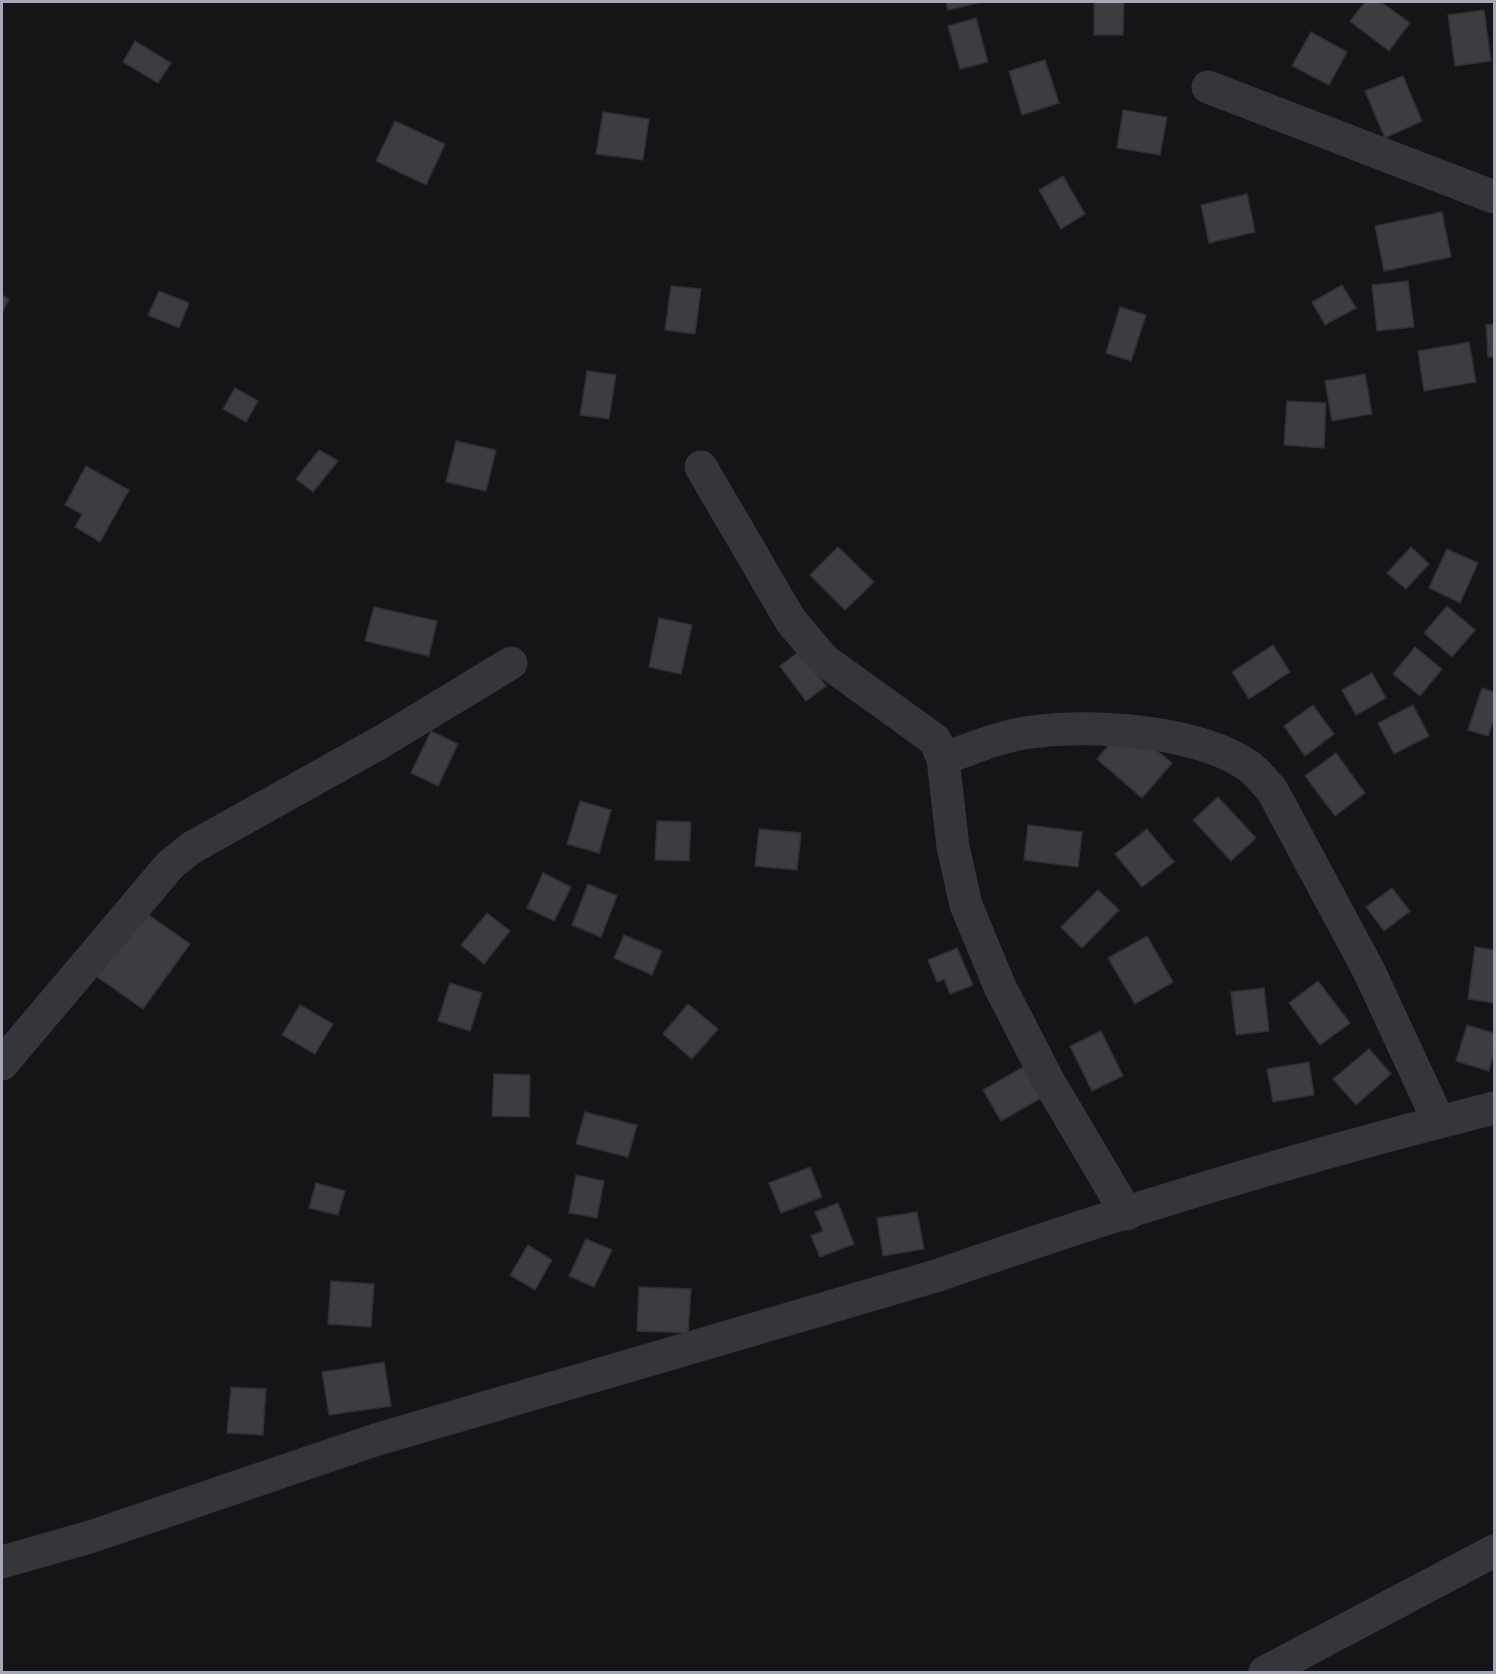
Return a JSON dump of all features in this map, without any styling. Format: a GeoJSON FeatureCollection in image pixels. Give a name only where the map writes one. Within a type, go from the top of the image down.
{"type":"FeatureCollection","features":[{"type":"Feature","properties":{"kind":"street"},"geometry":{"type":"LineString","coordinates":[[1209,87],[1485,187]]}},
{"type":"Feature","properties":{"kind":"street"},"geometry":{"type":"LineString","coordinates":[[701,467],[792,621],[824,660],[935,740],[944,759],[953,847],[966,905],[1005,998],[1049,1082],[1126,1214]]}},
{"type":"Feature","properties":{"kind":"street"},"geometry":{"type":"LineString","coordinates":[[2,1064],[170,865],[191,848],[381,742],[511,663]]}},
{"type":"Feature","properties":{"kind":"street"},"geometry":{"type":"LineString","coordinates":[[944,759],[985,743],[1029,732],[1076,728],[1126,730],[1209,745],[1251,767],[1272,790],[1353,941],[1439,1122]]}},
{"type":"Feature","properties":{"kind":"street"},"geometry":{"type":"LineString","coordinates":[[2,1562],[90,1537],[375,1440],[928,1278],[1030,1243],[1227,1183],[1494,1108]]}},
{"type":"Feature","properties":{"kind":"street"},"geometry":{"type":"LineString","coordinates":[[1265,1672],[1494,1551]]}},
{"type":"Feature","properties":{"kind":"building"},"geometry":{"type":"Polygon","coordinates":[[[946,2],[982,2],[948,10],[946,2]]]}},
{"type":"Feature","properties":{"kind":"building"},"geometry":{"type":"Polygon","coordinates":[[[1094,2],[1124,2],[1123,35],[1094,35],[1094,2]]]}},
{"type":"Feature","properties":{"kind":"building"},"geometry":{"type":"Polygon","coordinates":[[[1365,2],[1381,2],[1410,23],[1389,51],[1350,21],[1365,2]]]}},
{"type":"Feature","properties":{"kind":"building"},"geometry":{"type":"Polygon","coordinates":[[[1484,10],[1491,61],[1455,66],[1448,15],[1484,10]]]}},
{"type":"Feature","properties":{"kind":"building"},"geometry":{"type":"Polygon","coordinates":[[[976,18],[988,62],[960,69],[948,26],[976,18]]]}},
{"type":"Feature","properties":{"kind":"building"},"geometry":{"type":"Polygon","coordinates":[[[1311,32],[1347,52],[1329,85],[1292,66],[1311,32]]]}},
{"type":"Feature","properties":{"kind":"building"},"geometry":{"type":"Polygon","coordinates":[[[135,41],[171,63],[158,83],[123,62],[135,41]]]}},
{"type":"Feature","properties":{"kind":"building"},"geometry":{"type":"Polygon","coordinates":[[[1045,60],[1059,103],[1022,115],[1009,71],[1045,60]]]}},
{"type":"Feature","properties":{"kind":"building"},"geometry":{"type":"Polygon","coordinates":[[[1403,76],[1422,121],[1385,138],[1365,91],[1403,76]]]}},
{"type":"Feature","properties":{"kind":"building"},"geometry":{"type":"Polygon","coordinates":[[[1123,110],[1167,117],[1160,155],[1117,148],[1123,110]]]}},
{"type":"Feature","properties":{"kind":"building"},"geometry":{"type":"Polygon","coordinates":[[[603,112],[649,119],[643,160],[596,154],[603,112]]]}},
{"type":"Feature","properties":{"kind":"building"},"geometry":{"type":"Polygon","coordinates":[[[395,121],[445,144],[426,185],[376,161],[395,121]]]}},
{"type":"Feature","properties":{"kind":"building"},"geometry":{"type":"Polygon","coordinates":[[[1063,176],[1085,214],[1061,229],[1039,190],[1063,176]]]}},
{"type":"Feature","properties":{"kind":"building"},"geometry":{"type":"Polygon","coordinates":[[[1247,194],[1255,232],[1209,243],[1201,205],[1247,194]]]}},
{"type":"Feature","properties":{"kind":"building"},"geometry":{"type":"Polygon","coordinates":[[[1442,212],[1451,257],[1384,271],[1375,226],[1442,212]]]}},
{"type":"Feature","properties":{"kind":"building"},"geometry":{"type":"Polygon","coordinates":[[[1408,281],[1414,327],[1377,331],[1372,285],[1408,281]]]}},
{"type":"Feature","properties":{"kind":"building"},"geometry":{"type":"Polygon","coordinates":[[[1342,285],[1356,308],[1325,325],[1312,302],[1342,285]]]}},
{"type":"Feature","properties":{"kind":"building"},"geometry":{"type":"Polygon","coordinates":[[[671,286],[701,289],[695,334],[665,330],[671,286]]]}},
{"type":"Feature","properties":{"kind":"building"},"geometry":{"type":"Polygon","coordinates":[[[159,291],[189,303],[179,328],[148,315],[159,291]]]}},
{"type":"Feature","properties":{"kind":"building"},"geometry":{"type":"Polygon","coordinates":[[[2,295],[9,299],[2,313],[2,295]]]}},
{"type":"Feature","properties":{"kind":"building"},"geometry":{"type":"Polygon","coordinates":[[[1120,307],[1146,315],[1131,361],[1106,353],[1120,307]]]}},
{"type":"Feature","properties":{"kind":"building"},"geometry":{"type":"Polygon","coordinates":[[[1494,324],[1494,357],[1488,357],[1486,325],[1494,324]]]}},
{"type":"Feature","properties":{"kind":"building"},"geometry":{"type":"Polygon","coordinates":[[[1469,342],[1476,382],[1424,391],[1418,351],[1469,342]]]}},
{"type":"Feature","properties":{"kind":"building"},"geometry":{"type":"Polygon","coordinates":[[[587,371],[616,375],[609,419],[580,415],[587,371]]]}},
{"type":"Feature","properties":{"kind":"building"},"geometry":{"type":"Polygon","coordinates":[[[1365,374],[1372,414],[1332,421],[1325,381],[1365,374]]]}},
{"type":"Feature","properties":{"kind":"building"},"geometry":{"type":"Polygon","coordinates":[[[235,388],[258,401],[246,422],[223,409],[235,388]]]}},
{"type":"Feature","properties":{"kind":"building"},"geometry":{"type":"Polygon","coordinates":[[[1287,401],[1326,403],[1324,448],[1284,445],[1287,401]]]}},
{"type":"Feature","properties":{"kind":"building"},"geometry":{"type":"Polygon","coordinates":[[[456,441],[496,450],[486,491],[446,482],[456,441]]]}},
{"type":"Feature","properties":{"kind":"building"},"geometry":{"type":"Polygon","coordinates":[[[319,450],[338,461],[313,492],[296,479],[319,450]]]}},
{"type":"Feature","properties":{"kind":"building"},"geometry":{"type":"Polygon","coordinates":[[[86,466],[129,490],[100,542],[75,527],[82,514],[65,505],[86,466]]]}},
{"type":"Feature","properties":{"kind":"building"},"geometry":{"type":"Polygon","coordinates":[[[838,547],[874,582],[845,610],[810,575],[838,547]]]}},
{"type":"Feature","properties":{"kind":"building"},"geometry":{"type":"Polygon","coordinates":[[[1411,547],[1429,564],[1406,589],[1387,573],[1411,547]]]}},
{"type":"Feature","properties":{"kind":"building"},"geometry":{"type":"Polygon","coordinates":[[[1447,549],[1478,563],[1460,603],[1429,588],[1447,549]]]}},
{"type":"Feature","properties":{"kind":"building"},"geometry":{"type":"Polygon","coordinates":[[[1447,606],[1475,630],[1452,657],[1424,633],[1447,606]]]}},
{"type":"Feature","properties":{"kind":"building"},"geometry":{"type":"Polygon","coordinates":[[[374,607],[437,621],[429,656],[365,641],[374,607]]]}},
{"type":"Feature","properties":{"kind":"building"},"geometry":{"type":"Polygon","coordinates":[[[659,618],[692,625],[681,674],[649,667],[659,618]]]}},
{"type":"Feature","properties":{"kind":"building"},"geometry":{"type":"Polygon","coordinates":[[[1273,645],[1290,672],[1249,699],[1232,672],[1273,645]]]}},
{"type":"Feature","properties":{"kind":"building"},"geometry":{"type":"Polygon","coordinates":[[[1415,647],[1442,669],[1420,696],[1393,674],[1415,647]]]}},
{"type":"Feature","properties":{"kind":"building"},"geometry":{"type":"Polygon","coordinates":[[[800,651],[826,686],[806,701],[780,666],[800,651]]]}},
{"type":"Feature","properties":{"kind":"building"},"geometry":{"type":"Polygon","coordinates":[[[1372,673],[1386,698],[1356,715],[1342,690],[1372,673]]]}},
{"type":"Feature","properties":{"kind":"building"},"geometry":{"type":"Polygon","coordinates":[[[1482,688],[1494,692],[1494,719],[1488,736],[1468,730],[1482,688]]]}},
{"type":"Feature","properties":{"kind":"building"},"geometry":{"type":"Polygon","coordinates":[[[1313,705],[1334,734],[1305,756],[1284,726],[1313,705]]]}},
{"type":"Feature","properties":{"kind":"building"},"geometry":{"type":"Polygon","coordinates":[[[1413,705],[1429,736],[1394,754],[1378,723],[1413,705]]]}},
{"type":"Feature","properties":{"kind":"building"},"geometry":{"type":"Polygon","coordinates":[[[1126,725],[1172,763],[1142,798],[1097,759],[1126,725]]]}},
{"type":"Feature","properties":{"kind":"building"},"geometry":{"type":"Polygon","coordinates":[[[431,731],[458,744],[438,786],[411,773],[431,731]]]}},
{"type":"Feature","properties":{"kind":"building"},"geometry":{"type":"Polygon","coordinates":[[[1336,753],[1365,793],[1335,816],[1305,776],[1336,753]]]}},
{"type":"Feature","properties":{"kind":"building"},"geometry":{"type":"Polygon","coordinates":[[[1218,797],[1256,838],[1231,861],[1193,820],[1218,797]]]}},
{"type":"Feature","properties":{"kind":"building"},"geometry":{"type":"Polygon","coordinates":[[[580,801],[611,810],[599,853],[567,844],[580,801]]]}},
{"type":"Feature","properties":{"kind":"building"},"geometry":{"type":"Polygon","coordinates":[[[657,821],[691,822],[689,861],[655,860],[657,821]]]}},
{"type":"Feature","properties":{"kind":"building"},"geometry":{"type":"Polygon","coordinates":[[[1028,825],[1082,832],[1078,867],[1024,860],[1028,825]]]}},
{"type":"Feature","properties":{"kind":"building"},"geometry":{"type":"Polygon","coordinates":[[[759,829],[801,833],[797,870],[755,866],[759,829]]]}},
{"type":"Feature","properties":{"kind":"building"},"geometry":{"type":"Polygon","coordinates":[[[1147,829],[1174,862],[1142,887],[1115,854],[1147,829]]]}},
{"type":"Feature","properties":{"kind":"building"},"geometry":{"type":"Polygon","coordinates":[[[543,873],[571,887],[554,921],[527,908],[543,873]]]}},
{"type":"Feature","properties":{"kind":"building"},"geometry":{"type":"Polygon","coordinates":[[[588,884],[617,896],[601,937],[572,925],[588,884]]]}},
{"type":"Feature","properties":{"kind":"building"},"geometry":{"type":"Polygon","coordinates":[[[1392,888],[1410,911],[1384,931],[1366,907],[1392,888]]]}},
{"type":"Feature","properties":{"kind":"building"},"geometry":{"type":"Polygon","coordinates":[[[1098,890],[1119,910],[1082,948],[1061,927],[1098,890]]]}},
{"type":"Feature","properties":{"kind":"building"},"geometry":{"type":"Polygon","coordinates":[[[143,911],[190,944],[143,1009],[96,976],[143,911]]]}},
{"type":"Feature","properties":{"kind":"building"},"geometry":{"type":"Polygon","coordinates":[[[487,913],[510,931],[484,964],[461,945],[487,913]]]}},
{"type":"Feature","properties":{"kind":"building"},"geometry":{"type":"Polygon","coordinates":[[[624,935],[662,951],[652,975],[614,958],[624,935]]]}},
{"type":"Feature","properties":{"kind":"building"},"geometry":{"type":"Polygon","coordinates":[[[1147,936],[1173,982],[1135,1004],[1108,958],[1147,936]]]}},
{"type":"Feature","properties":{"kind":"building"},"geometry":{"type":"Polygon","coordinates":[[[1475,947],[1494,950],[1494,1003],[1468,999],[1475,947]]]}},
{"type":"Feature","properties":{"kind":"building"},"geometry":{"type":"Polygon","coordinates":[[[957,948],[973,985],[950,994],[944,979],[937,982],[928,960],[957,948]]]}},
{"type":"Feature","properties":{"kind":"building"},"geometry":{"type":"Polygon","coordinates":[[[1318,981],[1350,1023],[1320,1045],[1289,1003],[1318,981]]]}},
{"type":"Feature","properties":{"kind":"building"},"geometry":{"type":"Polygon","coordinates":[[[450,983],[482,993],[470,1031],[438,1021],[450,983]]]}},
{"type":"Feature","properties":{"kind":"building"},"geometry":{"type":"Polygon","coordinates":[[[1264,988],[1269,1031],[1236,1035],[1231,992],[1264,988]]]}},
{"type":"Feature","properties":{"kind":"building"},"geometry":{"type":"Polygon","coordinates":[[[688,1004],[718,1029],[692,1059],[663,1034],[688,1004]]]}},
{"type":"Feature","properties":{"kind":"building"},"geometry":{"type":"Polygon","coordinates":[[[300,1005],[333,1024],[315,1054],[282,1035],[300,1005]]]}},
{"type":"Feature","properties":{"kind":"building"},"geometry":{"type":"Polygon","coordinates":[[[1467,1025],[1494,1033],[1494,1053],[1489,1071],[1456,1061],[1467,1025]]]}},
{"type":"Feature","properties":{"kind":"building"},"geometry":{"type":"Polygon","coordinates":[[[1101,1031],[1123,1076],[1092,1091],[1070,1046],[1101,1031]]]}},
{"type":"Feature","properties":{"kind":"building"},"geometry":{"type":"Polygon","coordinates":[[[1369,1049],[1391,1074],[1356,1105],[1333,1079],[1369,1049]]]}},
{"type":"Feature","properties":{"kind":"building"},"geometry":{"type":"Polygon","coordinates":[[[1309,1062],[1314,1095],[1273,1102],[1267,1069],[1309,1062]]]}},
{"type":"Feature","properties":{"kind":"building"},"geometry":{"type":"Polygon","coordinates":[[[1025,1066],[1043,1097],[1001,1121],[983,1090],[1025,1066]]]}},
{"type":"Feature","properties":{"kind":"building"},"geometry":{"type":"Polygon","coordinates":[[[494,1074],[530,1075],[529,1117],[492,1116],[494,1074]]]}},
{"type":"Feature","properties":{"kind":"building"},"geometry":{"type":"Polygon","coordinates":[[[585,1112],[637,1125],[628,1157],[576,1144],[585,1112]]]}},
{"type":"Feature","properties":{"kind":"building"},"geometry":{"type":"Polygon","coordinates":[[[810,1167],[822,1197],[781,1213],[769,1183],[810,1167]]]}},
{"type":"Feature","properties":{"kind":"building"},"geometry":{"type":"Polygon","coordinates":[[[576,1175],[604,1181],[597,1218],[569,1213],[576,1175]]]}},
{"type":"Feature","properties":{"kind":"building"},"geometry":{"type":"Polygon","coordinates":[[[316,1183],[345,1191],[338,1215],[309,1208],[316,1183]]]}},
{"type":"Feature","properties":{"kind":"building"},"geometry":{"type":"Polygon","coordinates":[[[838,1203],[854,1244],[820,1257],[811,1236],[823,1231],[815,1212],[838,1203]]]}},
{"type":"Feature","properties":{"kind":"building"},"geometry":{"type":"Polygon","coordinates":[[[917,1212],[924,1249],[883,1256],[877,1218],[917,1212]]]}},
{"type":"Feature","properties":{"kind":"building"},"geometry":{"type":"Polygon","coordinates":[[[586,1239],[612,1250],[594,1287],[569,1276],[586,1239]]]}},
{"type":"Feature","properties":{"kind":"building"},"geometry":{"type":"Polygon","coordinates":[[[528,1245],[552,1260],[535,1290],[510,1275],[528,1245]]]}},
{"type":"Feature","properties":{"kind":"building"},"geometry":{"type":"Polygon","coordinates":[[[331,1281],[374,1284],[371,1327],[328,1324],[331,1281]]]}},
{"type":"Feature","properties":{"kind":"building"},"geometry":{"type":"Polygon","coordinates":[[[639,1287],[691,1289],[688,1333],[637,1331],[639,1287]]]}},
{"type":"Feature","properties":{"kind":"building"},"geometry":{"type":"Polygon","coordinates":[[[384,1362],[391,1406],[329,1415],[322,1372],[384,1362]]]}},
{"type":"Feature","properties":{"kind":"building"},"geometry":{"type":"Polygon","coordinates":[[[231,1387],[266,1389],[263,1435],[227,1433],[231,1387]]]}}]}
